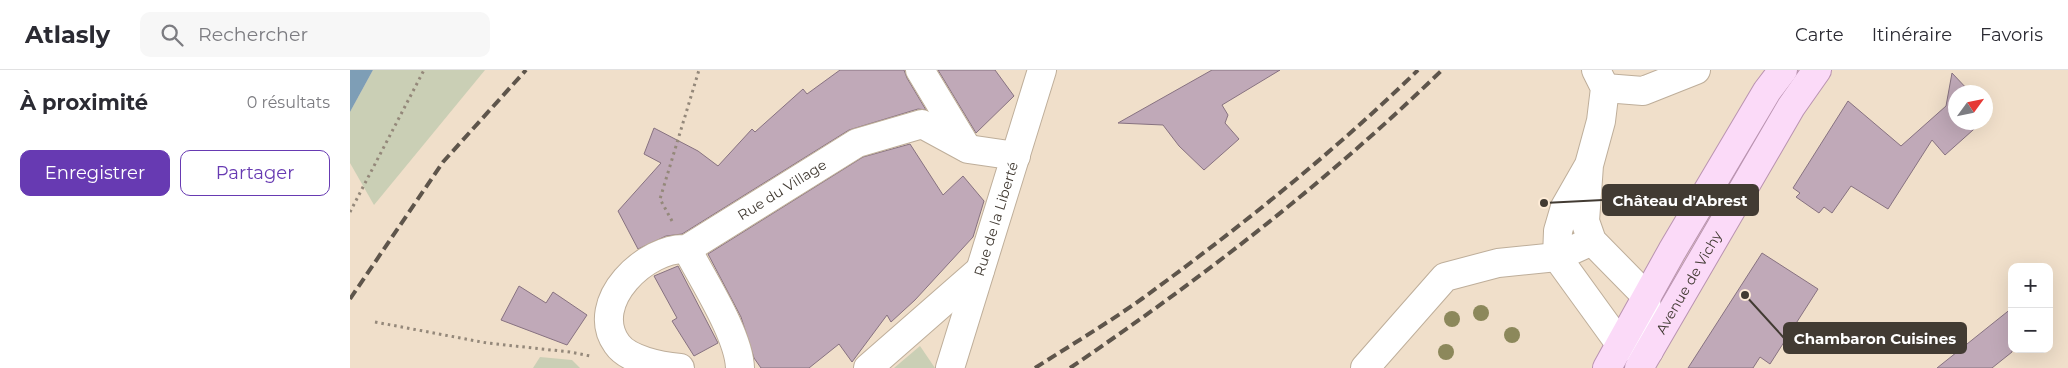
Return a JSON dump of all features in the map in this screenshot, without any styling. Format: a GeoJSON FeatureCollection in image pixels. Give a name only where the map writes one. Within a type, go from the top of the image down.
{"type":"FeatureCollection","features":[{"type":"Feature","properties":{"kind":"main road"},"geometry":{"type":"LineString","coordinates":[[1607,368],[1646,296],[1767,91],[1783,70]]}},
{"type":"Feature","properties":{"kind":"main road","name":"Avenue de Vichy"},"geometry":{"type":"LineString","coordinates":[[1644,359],[1791,107],[1817,70]]}},
{"type":"Feature","properties":{"kind":"street"},"geometry":{"type":"LineString","coordinates":[[920,70],[968,149]]}},
{"type":"Feature","properties":{"kind":"street","name":"Rue de la Liberté"},"geometry":{"type":"LineString","coordinates":[[950,368],[1042,70]]}},
{"type":"Feature","properties":{"kind":"street"},"geometry":{"type":"LineString","coordinates":[[1644,359],[1620,344],[1557,257],[1558,231],[1565,207],[1588,165],[1601,121],[1601,79],[1643,91],[1696,70]]}},
{"type":"Feature","properties":{"kind":"street","name":"Rue du Village"},"geometry":{"type":"LineString","coordinates":[[617,344],[609,326],[611,306],[622,281],[647,261],[676,248],[688,249],[857,143],[922,124],[968,149],[1016,156]]}},
{"type":"Feature","properties":{"kind":"street"},"geometry":{"type":"LineString","coordinates":[[1588,165],[1585,221],[1592,241],[1646,296],[1644,359]]}},
{"type":"Feature","properties":{"kind":"street"},"geometry":{"type":"LineString","coordinates":[[1365,368],[1445,276],[1498,263],[1557,257],[1592,241]]}},
{"type":"Feature","properties":{"kind":"street"},"geometry":{"type":"LineString","coordinates":[[688,249],[734,340],[740,358],[740,368]]}},
{"type":"Feature","properties":{"kind":"street"},"geometry":{"type":"LineString","coordinates":[[868,368],[980,270]]}},
{"type":"Feature","properties":{"kind":"street"},"geometry":{"type":"LineString","coordinates":[[617,344],[632,355],[680,368]]}},
{"type":"Feature","properties":{"kind":"path"},"geometry":{"type":"LineString","coordinates":[[350,212],[424,70]]}},
{"type":"Feature","properties":{"kind":"path"},"geometry":{"type":"LineString","coordinates":[[688,249],[660,198],[699,70]]}},
{"type":"Feature","properties":{"kind":"path"},"geometry":{"type":"LineString","coordinates":[[375,322],[488,343],[570,352],[602,359],[617,344]]}},
{"type":"Feature","properties":{"kind":"green space"},"geometry":{"type":"Polygon","coordinates":[[[373,70],[485,70],[374,205],[350,163],[350,112],[373,70]]]}},
{"type":"Feature","properties":{"kind":"green space"},"geometry":{"type":"Polygon","coordinates":[[[920,346],[935,368],[894,368],[920,346]]]}},
{"type":"Feature","properties":{"kind":"green space"},"geometry":{"type":"Polygon","coordinates":[[[540,357],[572,360],[580,368],[533,368],[540,357]]]}},
{"type":"Feature","properties":{"kind":"water"},"geometry":{"type":"Polygon","coordinates":[[[350,70],[373,70],[350,112],[350,70]]]}},
{"type":"Feature","properties":{"kind":"building"},"geometry":{"type":"Polygon","coordinates":[[[840,70],[904,70],[926,110],[918,109],[849,130],[682,234],[666,236],[638,249],[618,211],[661,163],[644,154],[654,128],[698,151],[718,166],[752,129],[755,132],[803,89],[807,94],[840,70]]]}},
{"type":"Feature","properties":{"kind":"building"},"geometry":{"type":"Polygon","coordinates":[[[938,70],[995,70],[1014,96],[976,133],[938,70]]]}},
{"type":"Feature","properties":{"kind":"building"},"geometry":{"type":"Polygon","coordinates":[[[1212,70],[1280,70],[1222,105],[1228,115],[1225,123],[1239,139],[1204,170],[1179,146],[1163,125],[1118,123],[1212,70]]]}},
{"type":"Feature","properties":{"kind":"building"},"geometry":{"type":"Polygon","coordinates":[[[1952,73],[1963,85],[1950,85],[1952,73]]]}},
{"type":"Feature","properties":{"kind":"building"},"geometry":{"type":"Polygon","coordinates":[[[1948,95],[1948,130],[1973,130],[1945,155],[1932,140],[1888,209],[1851,186],[1832,213],[1824,207],[1819,213],[1796,197],[1800,193],[1793,188],[1848,101],[1901,146],[1946,106],[1948,95]]]}},
{"type":"Feature","properties":{"kind":"building"},"geometry":{"type":"Polygon","coordinates":[[[910,144],[943,195],[963,176],[984,201],[973,237],[915,300],[891,322],[887,315],[852,362],[839,344],[809,368],[761,368],[754,358],[741,317],[708,254],[863,157],[910,144]]]}},
{"type":"Feature","properties":{"kind":"building"},"geometry":{"type":"Polygon","coordinates":[[[1762,253],[1818,289],[1770,364],[1760,357],[1753,368],[1688,368],[1762,253]]]}},
{"type":"Feature","properties":{"kind":"building"},"geometry":{"type":"Polygon","coordinates":[[[678,266],[718,343],[694,356],[672,321],[677,318],[654,276],[678,266]]]}},
{"type":"Feature","properties":{"kind":"building"},"geometry":{"type":"Polygon","coordinates":[[[519,286],[546,303],[553,292],[587,315],[567,345],[501,320],[519,286]]]}},
{"type":"Feature","properties":{"kind":"building"},"geometry":{"type":"Polygon","coordinates":[[[2008,311],[2008,353],[2011,353],[1992,368],[1937,368],[2008,311]]]}},
{"type":"Feature","properties":{"kind":"railway"},"geometry":{"type":"LineString","coordinates":[[350,299],[443,162],[526,70]]}},
{"type":"Feature","properties":{"kind":"railway"},"geometry":{"type":"LineString","coordinates":[[1035,368],[1130,307],[1215,245],[1353,131],[1418,70]]}},
{"type":"Feature","properties":{"kind":"railway"},"geometry":{"type":"LineString","coordinates":[[1070,368],[1167,300],[1309,190],[1399,111],[1442,70]]}},
{"type":"Feature","properties":{"kind":"place","name":"Château d'Abrest"},"geometry":{"type":"Point","coordinates":[1544,203]}},
{"type":"Feature","properties":{"kind":"place","name":"Chambaron Cuisines"},"geometry":{"type":"Point","coordinates":[1745,295]}}]}
